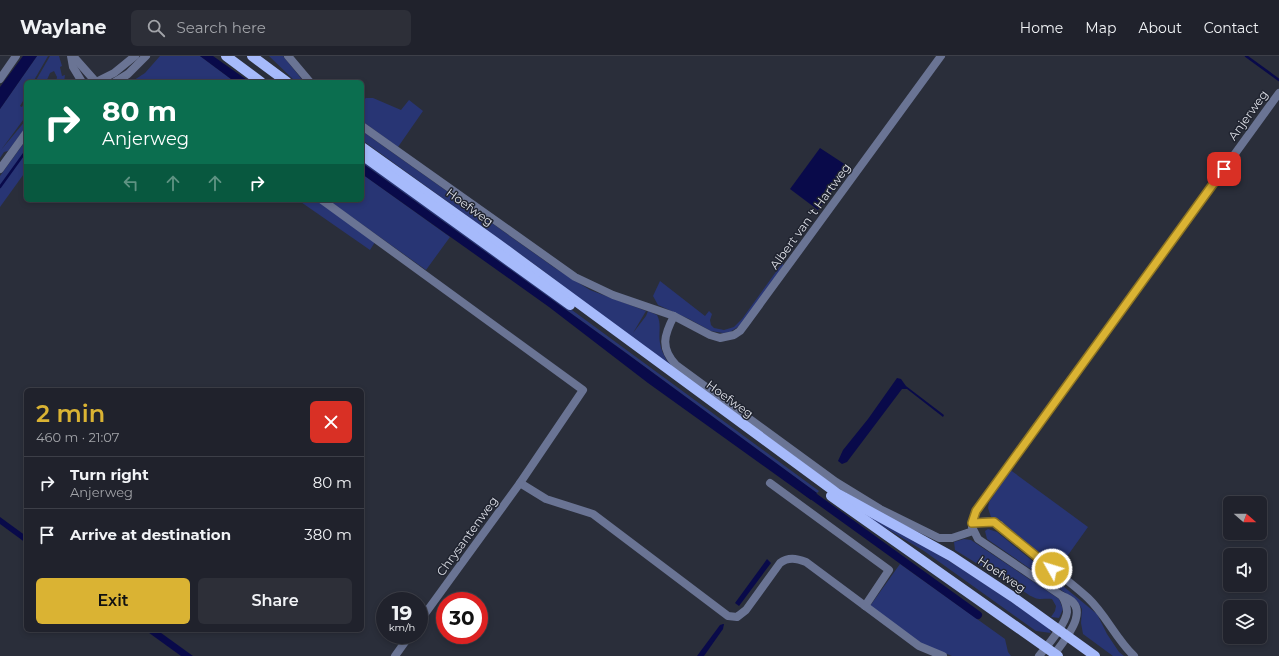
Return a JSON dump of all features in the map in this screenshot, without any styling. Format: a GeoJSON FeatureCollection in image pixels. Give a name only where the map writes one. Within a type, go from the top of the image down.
{"type":"FeatureCollection","features":[{"type":"Feature","properties":{"kind":"main road"},"geometry":{"type":"LineString","coordinates":[[226,56],[258,80]]}},
{"type":"Feature","properties":{"kind":"main road"},"geometry":{"type":"LineString","coordinates":[[252,56],[284,80]]}},
{"type":"Feature","properties":{"kind":"main road","name":"Hoefweg"},"geometry":{"type":"LineString","coordinates":[[364,148],[494,241],[838,494],[951,556],[1095,656]]}},
{"type":"Feature","properties":{"kind":"main road","name":"Hoefweg"},"geometry":{"type":"LineString","coordinates":[[364,156],[562,299],[819,488],[1055,655]]}},
{"type":"Feature","properties":{"kind":"street"},"geometry":{"type":"LineString","coordinates":[[0,79],[16,56]]}},
{"type":"Feature","properties":{"kind":"street"},"geometry":{"type":"LineString","coordinates":[[72,56],[73,67],[81,80]]}},
{"type":"Feature","properties":{"kind":"street"},"geometry":{"type":"LineString","coordinates":[[72,56],[94,80]]}},
{"type":"Feature","properties":{"kind":"street"},"geometry":{"type":"LineString","coordinates":[[100,80],[114,73],[135,56]]}},
{"type":"Feature","properties":{"kind":"street"},"geometry":{"type":"LineString","coordinates":[[118,80],[128,74],[146,56]]}},
{"type":"Feature","properties":{"kind":"street"},"geometry":{"type":"LineString","coordinates":[[288,56],[308,80]]}},
{"type":"Feature","properties":{"kind":"street","name":"Albert van 't Hartweg"},"geometry":{"type":"LineString","coordinates":[[674,316],[710,335],[720,338],[734,335],[740,331],[941,56]]}},
{"type":"Feature","properties":{"kind":"street","name":"Anjerweg"},"geometry":{"type":"LineString","coordinates":[[972,527],[976,511],[984,499],[1279,93]]}},
{"type":"Feature","properties":{"kind":"street","name":"Hoefweg"},"geometry":{"type":"LineString","coordinates":[[364,127],[575,277],[612,295],[674,316],[666,334],[665,346],[667,353],[676,365],[836,482],[880,509],[938,538],[952,538],[972,527],[988,521],[1000,525],[1088,598],[1103,615],[1124,647],[1134,656]]}},
{"type":"Feature","properties":{"kind":"street"},"geometry":{"type":"LineString","coordinates":[[0,169],[24,136]]}},
{"type":"Feature","properties":{"kind":"street"},"geometry":{"type":"LineString","coordinates":[[325,202],[583,390],[520,482],[546,500],[593,514],[728,616],[737,616],[746,610],[780,563],[788,559],[799,559],[806,562],[919,646],[942,656]]}},
{"type":"Feature","properties":{"kind":"street","name":"Chrysantenweg"},"geometry":{"type":"LineString","coordinates":[[428,610],[520,482]]}},
{"type":"Feature","properties":{"kind":"street"},"geometry":{"type":"LineString","coordinates":[[770,483],[889,570],[865,606]]}},
{"type":"Feature","properties":{"kind":"street"},"geometry":{"type":"LineString","coordinates":[[972,527],[978,539],[1072,602],[1077,613],[1076,622],[1055,655]]}},
{"type":"Feature","properties":{"kind":"street"},"geometry":{"type":"LineString","coordinates":[[1039,656],[1058,629],[1066,614],[1066,607],[1062,596]]}},
{"type":"Feature","properties":{"kind":"street"},"geometry":{"type":"LineString","coordinates":[[394,656],[403,644]]}},
{"type":"Feature","properties":{"kind":"shaded area"},"geometry":{"type":"Polygon","coordinates":[[[23,56],[37,56],[0,109],[0,87],[23,56]]]}},
{"type":"Feature","properties":{"kind":"shaded area"},"geometry":{"type":"Polygon","coordinates":[[[37,56],[48,56],[34,80],[24,80],[24,99],[20,106],[22,107],[24,103],[24,119],[1,150],[24,122],[24,130],[8,151],[4,152],[0,158],[0,109],[37,56]]]}},
{"type":"Feature","properties":{"kind":"shaded area"},"geometry":{"type":"Polygon","coordinates":[[[50,56],[59,56],[62,66],[60,67],[62,76],[65,75],[64,80],[56,80],[57,77],[54,71],[50,73],[47,80],[36,80],[50,56]]]}},
{"type":"Feature","properties":{"kind":"shaded area"},"geometry":{"type":"Polygon","coordinates":[[[160,56],[200,56],[232,80],[134,80],[145,73],[160,56]]]}},
{"type":"Feature","properties":{"kind":"shaded area"},"geometry":{"type":"Polygon","coordinates":[[[200,56],[213,56],[247,80],[232,80],[200,56]]]}},
{"type":"Feature","properties":{"kind":"shaded area"},"geometry":{"type":"Polygon","coordinates":[[[269,56],[283,56],[302,80],[294,80],[269,56]]]}},
{"type":"Feature","properties":{"kind":"shaded area"},"geometry":{"type":"Polygon","coordinates":[[[373,98],[401,110],[409,100],[423,111],[398,147],[364,122],[364,100],[373,98]]]}},
{"type":"Feature","properties":{"kind":"shaded area"},"geometry":{"type":"Polygon","coordinates":[[[364,132],[555,268],[590,290],[646,311],[633,333],[648,311],[657,315],[659,322],[660,346],[667,361],[737,418],[538,267],[364,141],[364,132]]]}},
{"type":"Feature","properties":{"kind":"shaded area"},"geometry":{"type":"Polygon","coordinates":[[[24,143],[24,174],[0,207],[0,176],[24,143]]]}},
{"type":"Feature","properties":{"kind":"shaded area"},"geometry":{"type":"Polygon","coordinates":[[[820,148],[849,167],[818,210],[790,189],[820,148]]]}},
{"type":"Feature","properties":{"kind":"shaded area"},"geometry":{"type":"Polygon","coordinates":[[[364,159],[819,491],[817,493],[807,486],[626,353],[364,164],[364,159]]]}},
{"type":"Feature","properties":{"kind":"shaded area"},"geometry":{"type":"Polygon","coordinates":[[[364,164],[817,493],[811,500],[648,383],[549,307],[364,175],[364,164]]]}},
{"type":"Feature","properties":{"kind":"shaded area"},"geometry":{"type":"Polygon","coordinates":[[[364,175],[450,237],[426,270],[331,202],[364,202],[364,175]]]}},
{"type":"Feature","properties":{"kind":"shaded area"},"geometry":{"type":"Polygon","coordinates":[[[301,202],[319,202],[375,242],[370,250],[301,202]]]}},
{"type":"Feature","properties":{"kind":"shaded area"},"geometry":{"type":"Polygon","coordinates":[[[783,262],[783,267],[741,325],[730,332],[723,333],[711,331],[658,305],[653,296],[660,281],[705,316],[709,311],[712,314],[710,320],[711,325],[714,328],[724,330],[734,327],[742,319],[783,262]]]}},
{"type":"Feature","properties":{"kind":"shaded area"},"geometry":{"type":"Polygon","coordinates":[[[897,378],[901,379],[906,386],[944,415],[943,417],[907,389],[902,389],[847,462],[842,464],[838,461],[843,450],[868,419],[897,378]]]}},
{"type":"Feature","properties":{"kind":"shaded area"},"geometry":{"type":"Polygon","coordinates":[[[1009,469],[1088,527],[1058,569],[1017,536],[1002,521],[991,517],[988,508],[989,502],[994,495],[992,494],[1009,469]]]}},
{"type":"Feature","properties":{"kind":"shaded area"},"geometry":{"type":"Polygon","coordinates":[[[854,509],[880,521],[954,564],[1048,627],[1051,633],[1036,631],[924,551],[854,509]]]}},
{"type":"Feature","properties":{"kind":"shaded area"},"geometry":{"type":"Polygon","coordinates":[[[0,517],[24,535],[24,542],[0,524],[0,517]]]}},
{"type":"Feature","properties":{"kind":"shaded area"},"geometry":{"type":"Polygon","coordinates":[[[988,529],[997,532],[1097,614],[1107,634],[1119,652],[1124,656],[1113,656],[1083,634],[1081,623],[1082,609],[1077,601],[987,539],[985,531],[988,529]]]}},
{"type":"Feature","properties":{"kind":"shaded area"},"geometry":{"type":"Polygon","coordinates":[[[964,539],[971,540],[1059,599],[1063,609],[1059,618],[1051,617],[1056,606],[1052,599],[1039,599],[1032,597],[955,550],[954,542],[964,539]]]}},
{"type":"Feature","properties":{"kind":"shaded area"},"geometry":{"type":"Polygon","coordinates":[[[767,559],[771,563],[739,606],[735,603],[767,559]]]}},
{"type":"Feature","properties":{"kind":"shaded area"},"geometry":{"type":"Polygon","coordinates":[[[900,564],[1005,639],[1008,652],[1011,656],[952,656],[924,645],[870,606],[900,564]]]}},
{"type":"Feature","properties":{"kind":"shaded area"},"geometry":{"type":"Polygon","coordinates":[[[724,624],[723,629],[704,656],[697,656],[720,625],[724,624]]]}},
{"type":"Feature","properties":{"kind":"shaded area"},"geometry":{"type":"Polygon","coordinates":[[[148,632],[160,632],[193,656],[181,656],[148,632]]]}},
{"type":"Feature","properties":{"kind":"waterway"},"geometry":{"type":"LineString","coordinates":[[1246,56],[1279,80]]}},
{"type":"Feature","properties":{"kind":"waterway"},"geometry":{"type":"LineString","coordinates":[[0,187],[24,154]]}},
{"type":"Feature","properties":{"kind":"waterway"},"geometry":{"type":"LineString","coordinates":[[806,491],[978,615]]}},
{"type":"Feature","properties":{"kind":"route"},"geometry":{"type":"LineString","coordinates":[[1052,569],[1000,525],[988,521],[972,523],[976,511],[1224,169]]}}]}
